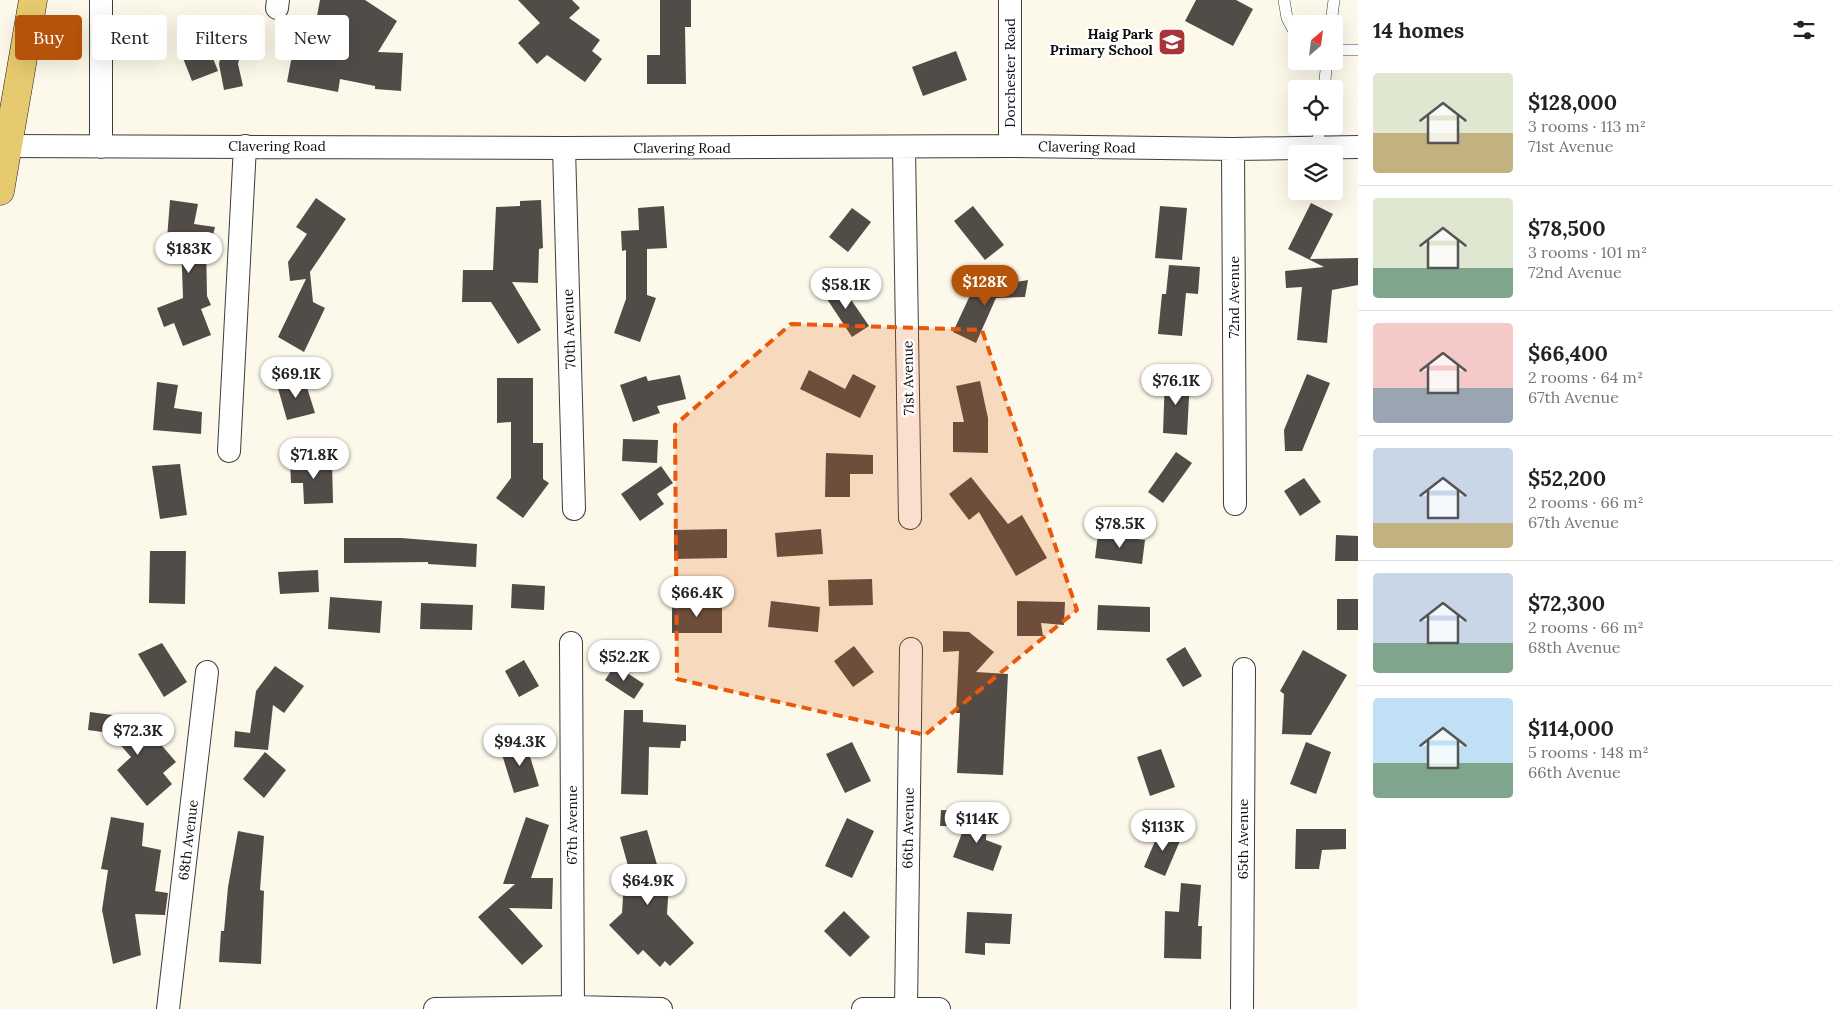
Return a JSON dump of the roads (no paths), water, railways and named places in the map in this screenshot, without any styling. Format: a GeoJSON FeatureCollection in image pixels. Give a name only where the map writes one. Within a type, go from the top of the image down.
{"type":"FeatureCollection","features":[{"type":"Feature","properties":{"kind":"main road"},"geometry":{"type":"LineString","coordinates":[[0,191],[6,146],[33,0]]}},
{"type":"Feature","properties":{"kind":"street"},"geometry":{"type":"LineString","coordinates":[[101,0],[101,147]]}},
{"type":"Feature","properties":{"kind":"street","name":"Dorchester Road"},"geometry":{"type":"LineString","coordinates":[[1010,0],[1010,146]]}},
{"type":"Feature","properties":{"kind":"street","name":"Clavering Road"},"geometry":{"type":"LineString","coordinates":[[6,146],[564,148],[904,148],[1010,146],[1233,149],[1318,137],[1358,147]]}},
{"type":"Feature","properties":{"kind":"street"},"geometry":{"type":"LineString","coordinates":[[229,451],[246,146]]}},
{"type":"Feature","properties":{"kind":"street","name":"70th Avenue"},"geometry":{"type":"LineString","coordinates":[[564,148],[574,509]]}},
{"type":"Feature","properties":{"kind":"street","name":"71st Avenue"},"geometry":{"type":"LineString","coordinates":[[904,148],[910,518]]}},
{"type":"Feature","properties":{"kind":"street","name":"72nd Avenue"},"geometry":{"type":"LineString","coordinates":[[1233,149],[1235,504]]}},
{"type":"Feature","properties":{"kind":"street","name":"67th Avenue"},"geometry":{"type":"LineString","coordinates":[[571,643],[573,1007]]}},
{"type":"Feature","properties":{"kind":"street","name":"66th Avenue"},"geometry":{"type":"LineString","coordinates":[[906,1008],[911,649]]}},
{"type":"Feature","properties":{"kind":"street","name":"65th Avenue"},"geometry":{"type":"LineString","coordinates":[[1242,1009],[1244,668]]}},
{"type":"Feature","properties":{"kind":"street","name":"68th Avenue"},"geometry":{"type":"LineString","coordinates":[[168,1009],[207,672]]}},
{"type":"Feature","properties":{"kind":"street"},"geometry":{"type":"LineString","coordinates":[[435,1009],[573,1007],[661,1009]]}},
{"type":"Feature","properties":{"kind":"street"},"geometry":{"type":"LineString","coordinates":[[863,1009],[939,1009]]}},
{"type":"Feature","properties":{"kind":"lane"},"geometry":{"type":"LineString","coordinates":[[1284,0],[1288,20]]}},
{"type":"Feature","properties":{"kind":"lane"},"geometry":{"type":"LineString","coordinates":[[1332,15],[1334,0]]}},
{"type":"Feature","properties":{"kind":"lane"},"geometry":{"type":"LineString","coordinates":[[1343,50],[1358,50]]}},
{"type":"Feature","properties":{"kind":"place","name":"Haig Park Primary School"},"geometry":{"type":"Point","coordinates":[1172,42]}}]}
